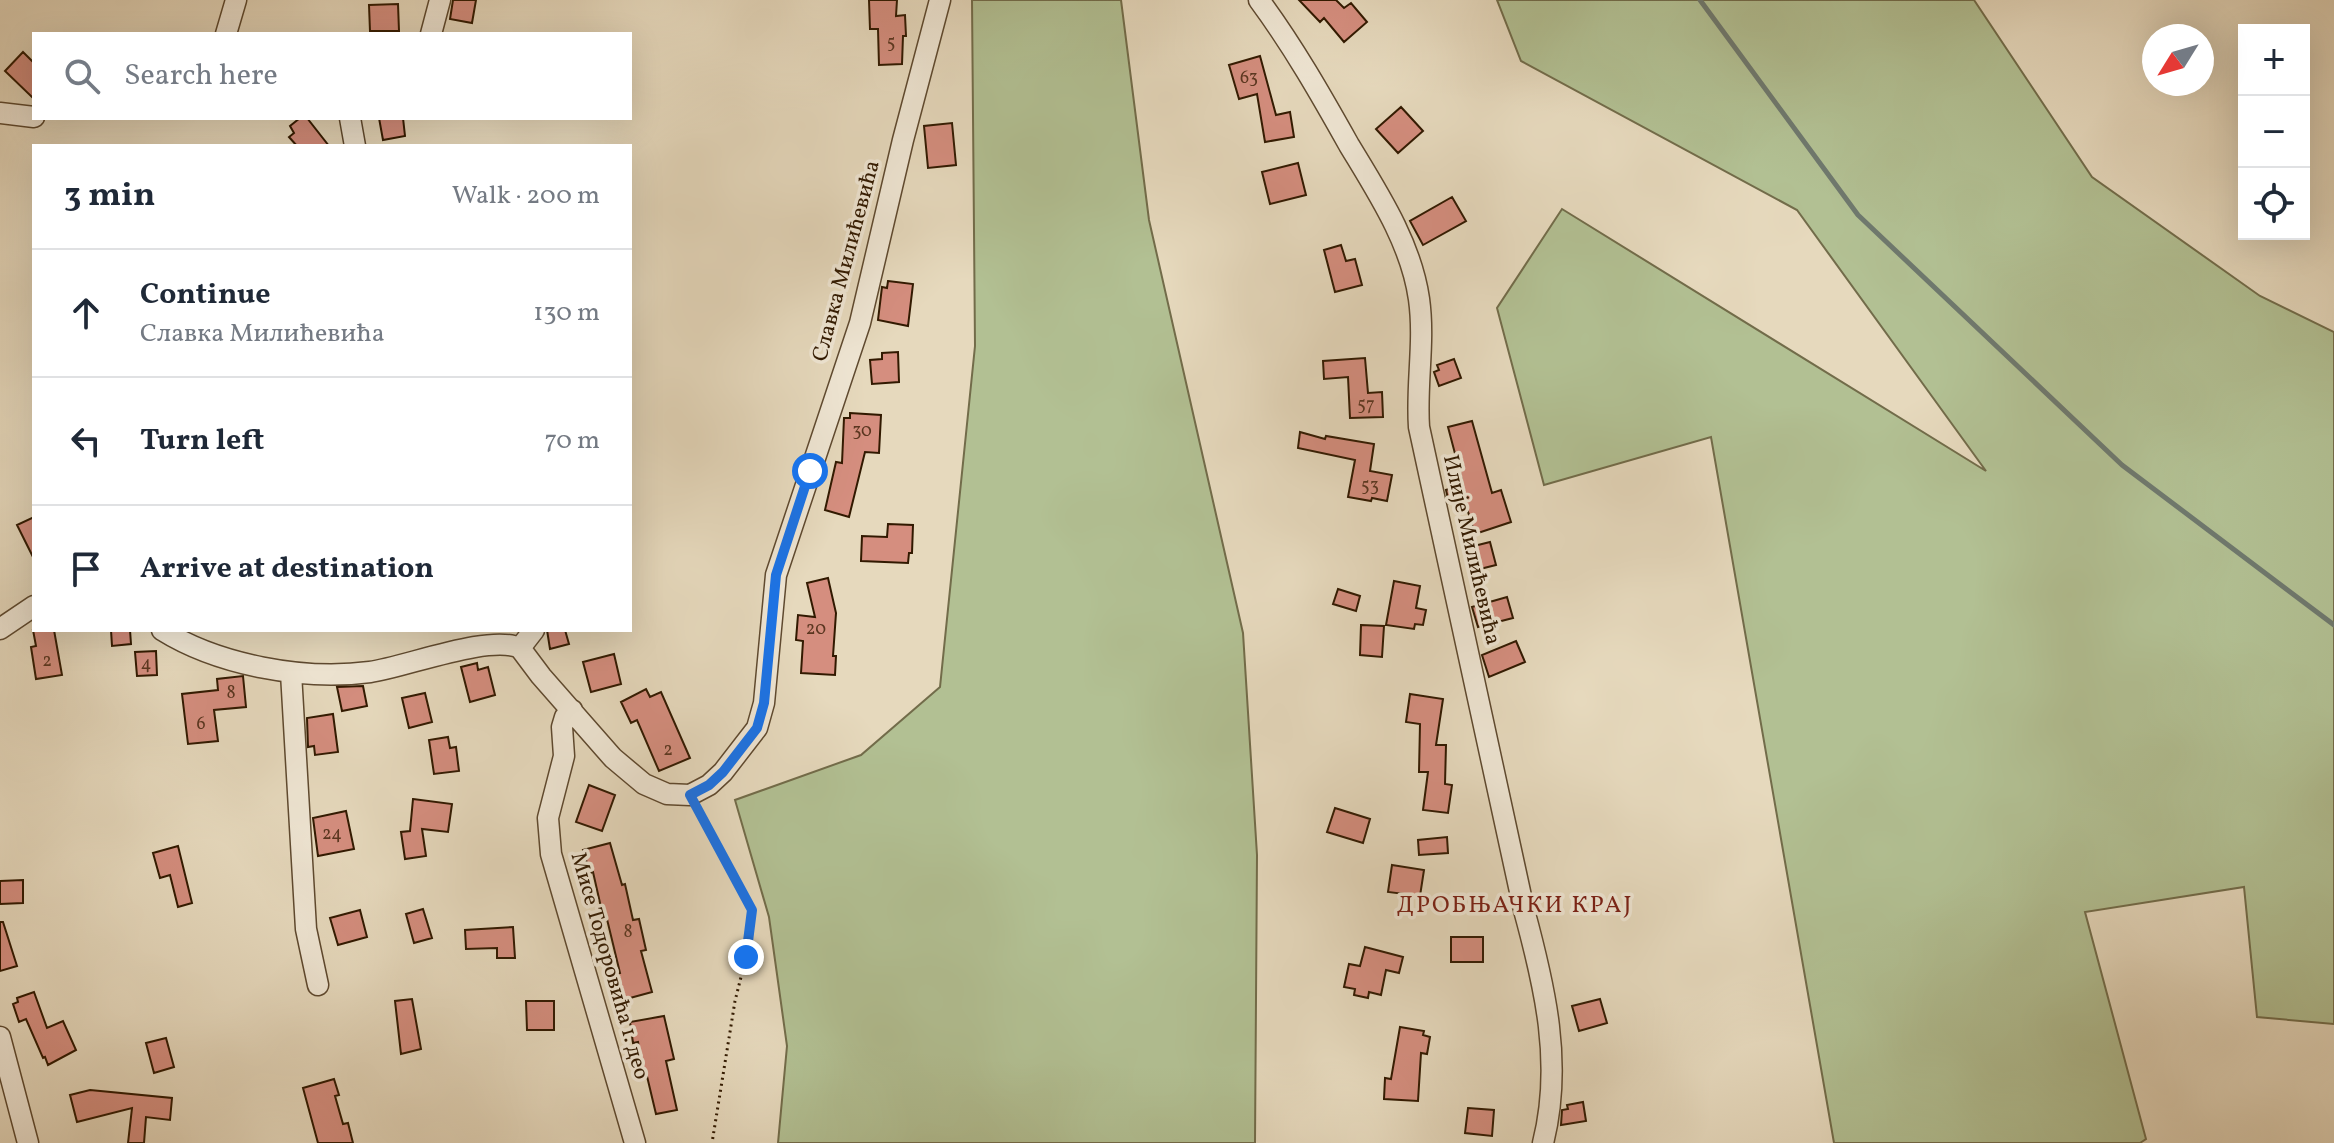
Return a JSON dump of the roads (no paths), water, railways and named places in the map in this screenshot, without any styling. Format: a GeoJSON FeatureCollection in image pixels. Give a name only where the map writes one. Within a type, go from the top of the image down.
{"type":"FeatureCollection","features":[{"type":"Feature","properties":{"kind":"street"},"geometry":{"type":"LineString","coordinates":[[227,32],[236,0]]}},
{"type":"Feature","properties":{"kind":"street"},"geometry":{"type":"LineString","coordinates":[[432,32],[440,0]]}},
{"type":"Feature","properties":{"kind":"street","name":"Славка Милићевића"},"geometry":{"type":"LineString","coordinates":[[572,710],[613,758],[644,784],[667,794],[690,795],[709,785],[757,728],[764,703],[776,575],[860,323],[940,0]]}},
{"type":"Feature","properties":{"kind":"street","name":"Илије Милићевића"},"geometry":{"type":"LineString","coordinates":[[1259,0],[1308,73],[1368,177],[1397,230],[1413,271],[1420,311],[1419,427],[1524,910],[1544,984],[1552,1040],[1551,1093],[1543,1143]]}},
{"type":"Feature","properties":{"kind":"street"},"geometry":{"type":"LineString","coordinates":[[0,113],[32,117]]}},
{"type":"Feature","properties":{"kind":"street"},"geometry":{"type":"LineString","coordinates":[[350,120],[355,144]]}},
{"type":"Feature","properties":{"kind":"street"},"geometry":{"type":"LineString","coordinates":[[0,629],[32,607]]}},
{"type":"Feature","properties":{"kind":"street"},"geometry":{"type":"LineString","coordinates":[[166,632],[208,654],[291,673],[368,672],[505,644],[520,648],[572,710]]}},
{"type":"Feature","properties":{"kind":"street"},"geometry":{"type":"LineString","coordinates":[[520,648],[532,632]]}},
{"type":"Feature","properties":{"kind":"street"},"geometry":{"type":"LineString","coordinates":[[291,673],[306,929],[318,985]]}},
{"type":"Feature","properties":{"kind":"street","name":"Мисе Тодоровића 1. део"},"geometry":{"type":"LineString","coordinates":[[572,710],[565,717],[562,727],[564,756],[548,818],[551,854],[635,1143]]}},
{"type":"Feature","properties":{"kind":"street"},"geometry":{"type":"LineString","coordinates":[[0,1037],[28,1143]]}},
{"type":"Feature","properties":{"kind":"waterway"},"geometry":{"type":"LineString","coordinates":[[1700,0],[1858,215],[2122,465],[2334,625]]}},
{"type":"Feature","properties":{"kind":"district","name":"ДРОБЊАЧКИ КРАЈ"},"geometry":{"type":"Point","coordinates":[1515,906]}}]}
